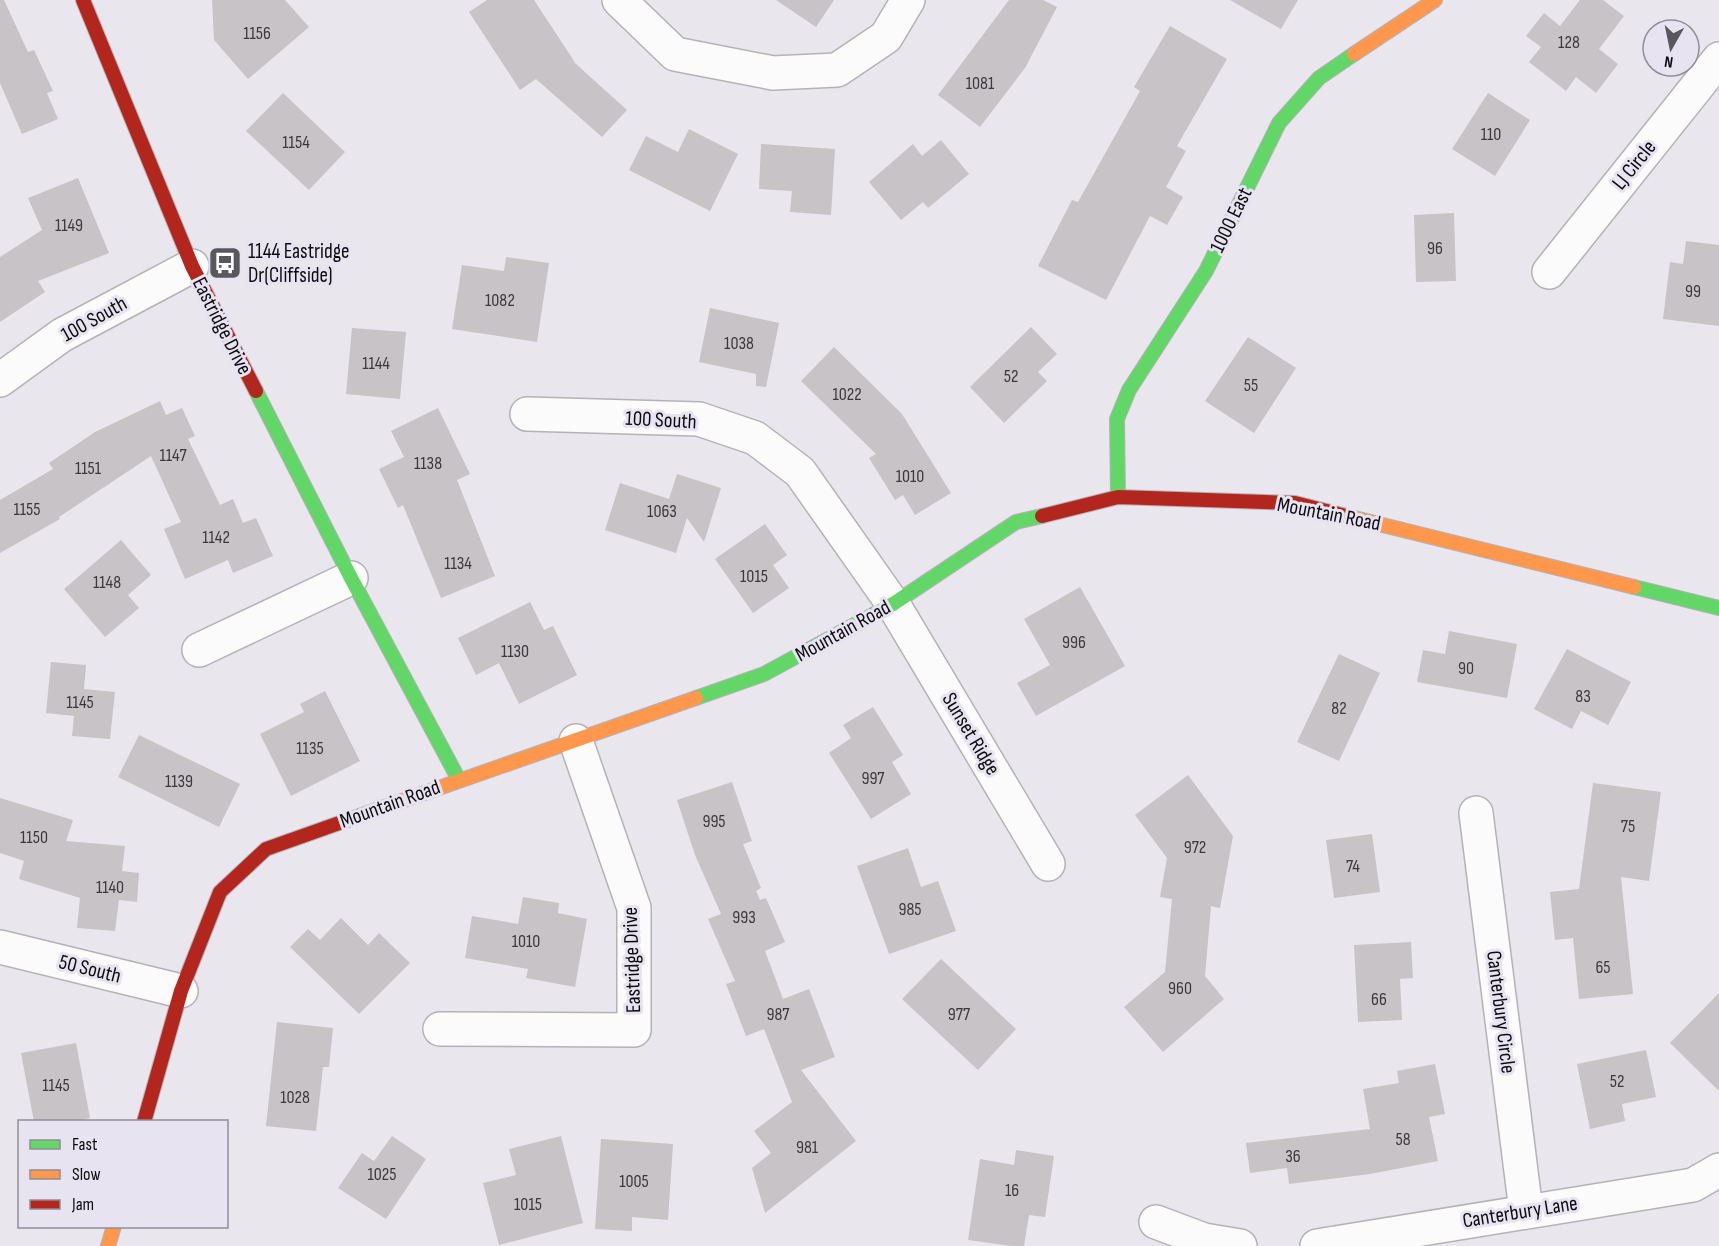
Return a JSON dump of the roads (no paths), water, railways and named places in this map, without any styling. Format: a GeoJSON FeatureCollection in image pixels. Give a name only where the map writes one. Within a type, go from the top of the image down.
{"type":"FeatureCollection","features":[{"type":"Feature","properties":{"kind":"street","name":"Eastridge Drive"},"geometry":{"type":"LineString","coordinates":[[82,0],[192,266],[351,579],[459,780]]}},
{"type":"Feature","properties":{"kind":"street"},"geometry":{"type":"LineString","coordinates":[[619,0],[675,54],[773,73],[837,70],[886,37],[908,0]]}},
{"type":"Feature","properties":{"kind":"street","name":"1000 East"},"geometry":{"type":"LineString","coordinates":[[1118,497],[1117,419],[1129,390],[1206,271],[1279,123],[1318,78],[1432,1]]}},
{"type":"Feature","properties":{"kind":"street","name":"LJ Circle"},"geometry":{"type":"LineString","coordinates":[[1549,272],[1719,59]]}},
{"type":"Feature","properties":{"kind":"street","name":"100 South"},"geometry":{"type":"LineString","coordinates":[[0,380],[62,335],[192,266]]}},
{"type":"Feature","properties":{"kind":"street","name":"100 South"},"geometry":{"type":"LineString","coordinates":[[527,414],[699,419],[755,438],[800,472],[893,604]]}},
{"type":"Feature","properties":{"kind":"street","name":"Mountain Road"},"geometry":{"type":"LineString","coordinates":[[145,1120],[181,991],[220,892],[266,849],[764,674],[893,604],[1016,522],[1118,497],[1295,503],[1719,608]]}},
{"type":"Feature","properties":{"kind":"street"},"geometry":{"type":"LineString","coordinates":[[199,650],[351,579]]}},
{"type":"Feature","properties":{"kind":"street","name":"Sunset Ridge"},"geometry":{"type":"LineString","coordinates":[[893,604],[1048,864]]}},
{"type":"Feature","properties":{"kind":"street","name":"Eastridge Drive"},"geometry":{"type":"LineString","coordinates":[[440,1029],[634,1030],[634,908],[576,741]]}},
{"type":"Feature","properties":{"kind":"street","name":"Canterbury Circle"},"geometry":{"type":"LineString","coordinates":[[1476,813],[1526,1211]]}},
{"type":"Feature","properties":{"kind":"street","name":"50 South"},"geometry":{"type":"LineString","coordinates":[[0,947],[181,991]]}},
{"type":"Feature","properties":{"kind":"street","name":"Canterbury Lane"},"geometry":{"type":"LineString","coordinates":[[1317,1246],[1693,1185],[1719,1170]]}},
{"type":"Feature","properties":{"kind":"street"},"geometry":{"type":"LineString","coordinates":[[1156,1222],[1204,1240],[1240,1246]]}},
{"type":"Feature","properties":{"kind":"street"},"geometry":{"type":"LineString","coordinates":[[108,1246],[114,1228]]}},
{"type":"Feature","properties":{"kind":"place","name":"1144 Eastridge Dr(Cliffside)"},"geometry":{"type":"Point","coordinates":[225,263]}}]}
